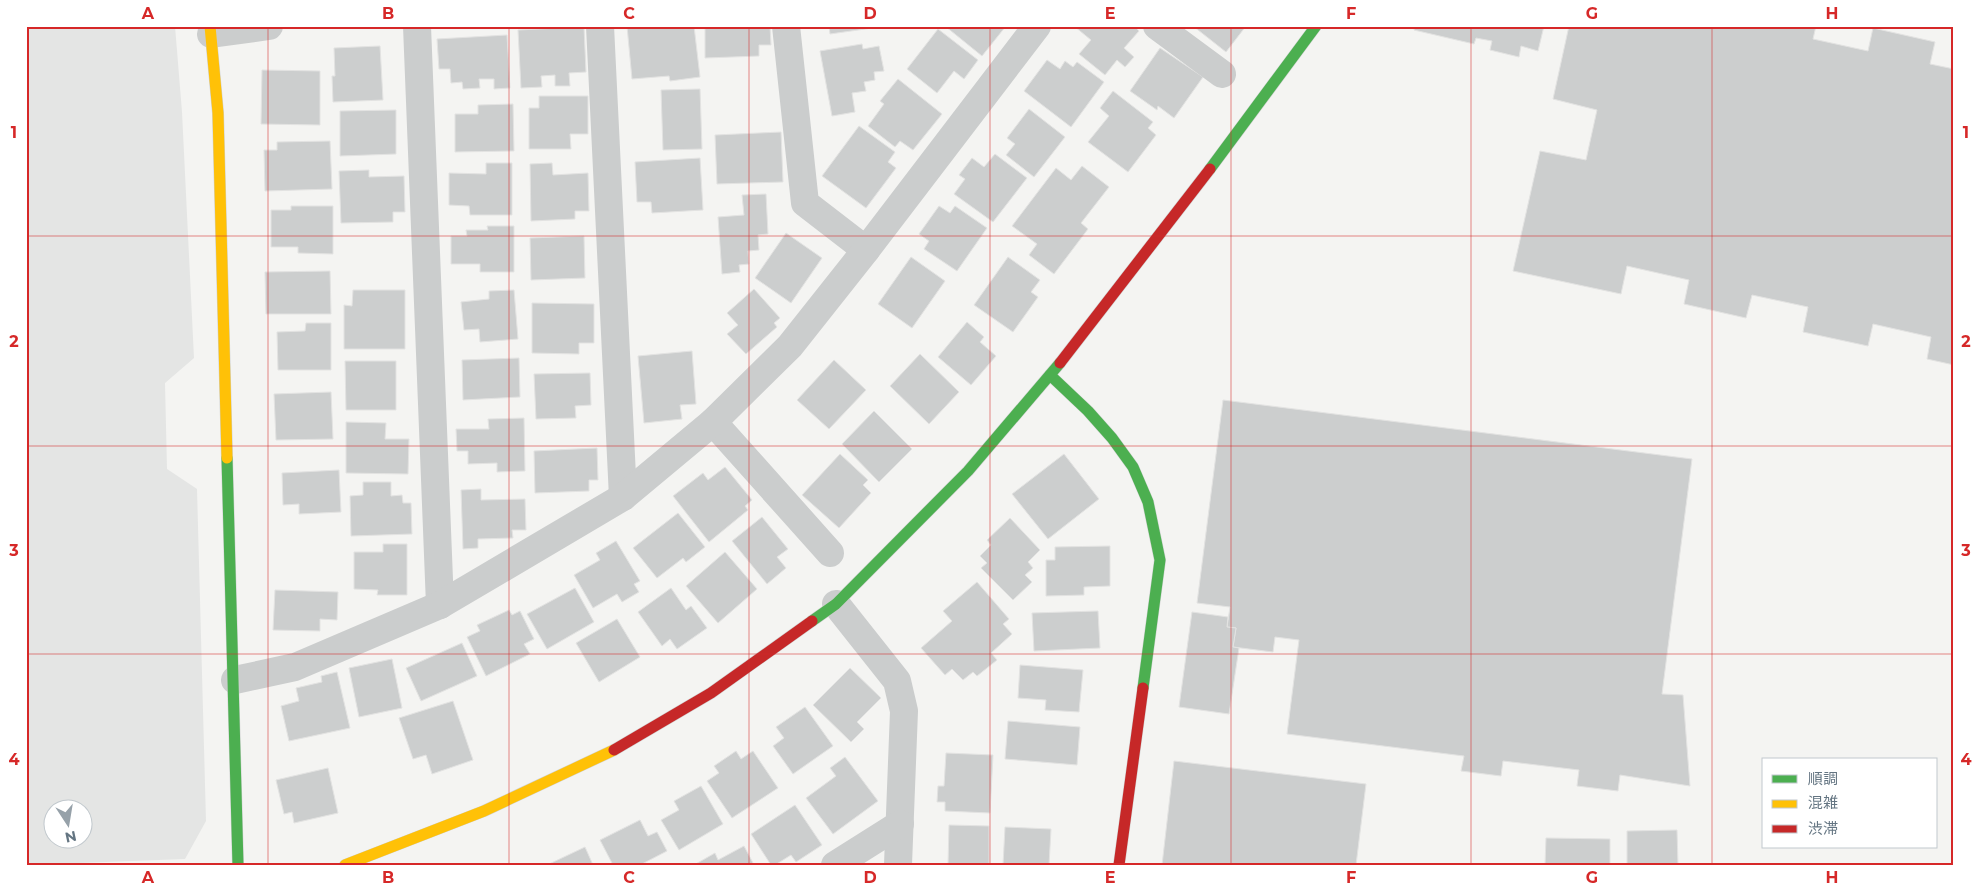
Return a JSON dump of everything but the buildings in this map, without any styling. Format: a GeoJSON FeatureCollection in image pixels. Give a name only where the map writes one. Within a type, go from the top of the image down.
{"type":"FeatureCollection","features":[{"type":"Feature","properties":{"kind":"street"},"geometry":{"type":"LineString","coordinates":[[238,865],[218,113],[210,30],[268,26]]}},
{"type":"Feature","properties":{"kind":"street"},"geometry":{"type":"LineString","coordinates":[[417,26],[440,605]]}},
{"type":"Feature","properties":{"kind":"street"},"geometry":{"type":"LineString","coordinates":[[600,26],[623,497]]}},
{"type":"Feature","properties":{"kind":"street"},"geometry":{"type":"LineString","coordinates":[[786,26],[805,204],[866,250]]}},
{"type":"Feature","properties":{"kind":"street"},"geometry":{"type":"LineString","coordinates":[[234,680],[296,667],[440,605],[623,497],[713,422],[790,346],[866,250],[1037,26]]}},
{"type":"Feature","properties":{"kind":"street"},"geometry":{"type":"LineString","coordinates":[[1157,26],[1222,74]]}},
{"type":"Feature","properties":{"kind":"street"},"geometry":{"type":"LineString","coordinates":[[344,865],[484,811],[607,754],[711,693],[836,604],[968,471],[1050,375],[1235,137],[1316,26]]}},
{"type":"Feature","properties":{"kind":"street"},"geometry":{"type":"LineString","coordinates":[[1050,375],[1086,407],[1124,453],[1140,482],[1151,512],[1160,560],[1120,865]]}},
{"type":"Feature","properties":{"kind":"street"},"geometry":{"type":"LineString","coordinates":[[713,422],[830,553]]}},
{"type":"Feature","properties":{"kind":"street"},"geometry":{"type":"LineString","coordinates":[[836,604],[897,681],[904,711],[898,865]]}},
{"type":"Feature","properties":{"kind":"street"},"geometry":{"type":"LineString","coordinates":[[835,865],[900,824]]}},
{"type":"Feature","properties":{"kind":"shaded area"},"geometry":{"type":"Polygon","coordinates":[[[26,26],[175,26],[182,112],[194,358],[165,383],[167,469],[197,489],[206,821],[185,859],[26,865],[26,26]]]}},
{"type":"Feature","properties":{"kind":"traffic: fast"},"geometry":{"type":"LineString","coordinates":[[1210,169],[1316,26]]}},
{"type":"Feature","properties":{"kind":"traffic: fast"},"geometry":{"type":"LineString","coordinates":[[812,621],[836,604],[968,471],[1060,363]]}},
{"type":"Feature","properties":{"kind":"traffic: fast"},"geometry":{"type":"LineString","coordinates":[[1050,375],[1088,411],[1112,438],[1133,467],[1148,502],[1160,560],[1143,688]]}},
{"type":"Feature","properties":{"kind":"traffic: fast"},"geometry":{"type":"LineString","coordinates":[[227,458],[238,865]]}},
{"type":"Feature","properties":{"kind":"traffic: slow"},"geometry":{"type":"LineString","coordinates":[[210,26],[218,113],[227,458]]}},
{"type":"Feature","properties":{"kind":"traffic: slow"},"geometry":{"type":"LineString","coordinates":[[345,865],[484,811],[614,750]]}},
{"type":"Feature","properties":{"kind":"traffic: jam"},"geometry":{"type":"LineString","coordinates":[[1060,363],[1210,169]]}},
{"type":"Feature","properties":{"kind":"traffic: jam"},"geometry":{"type":"LineString","coordinates":[[614,750],[711,693],[812,621]]}},
{"type":"Feature","properties":{"kind":"traffic: jam"},"geometry":{"type":"LineString","coordinates":[[1119,865],[1143,688]]}}]}
